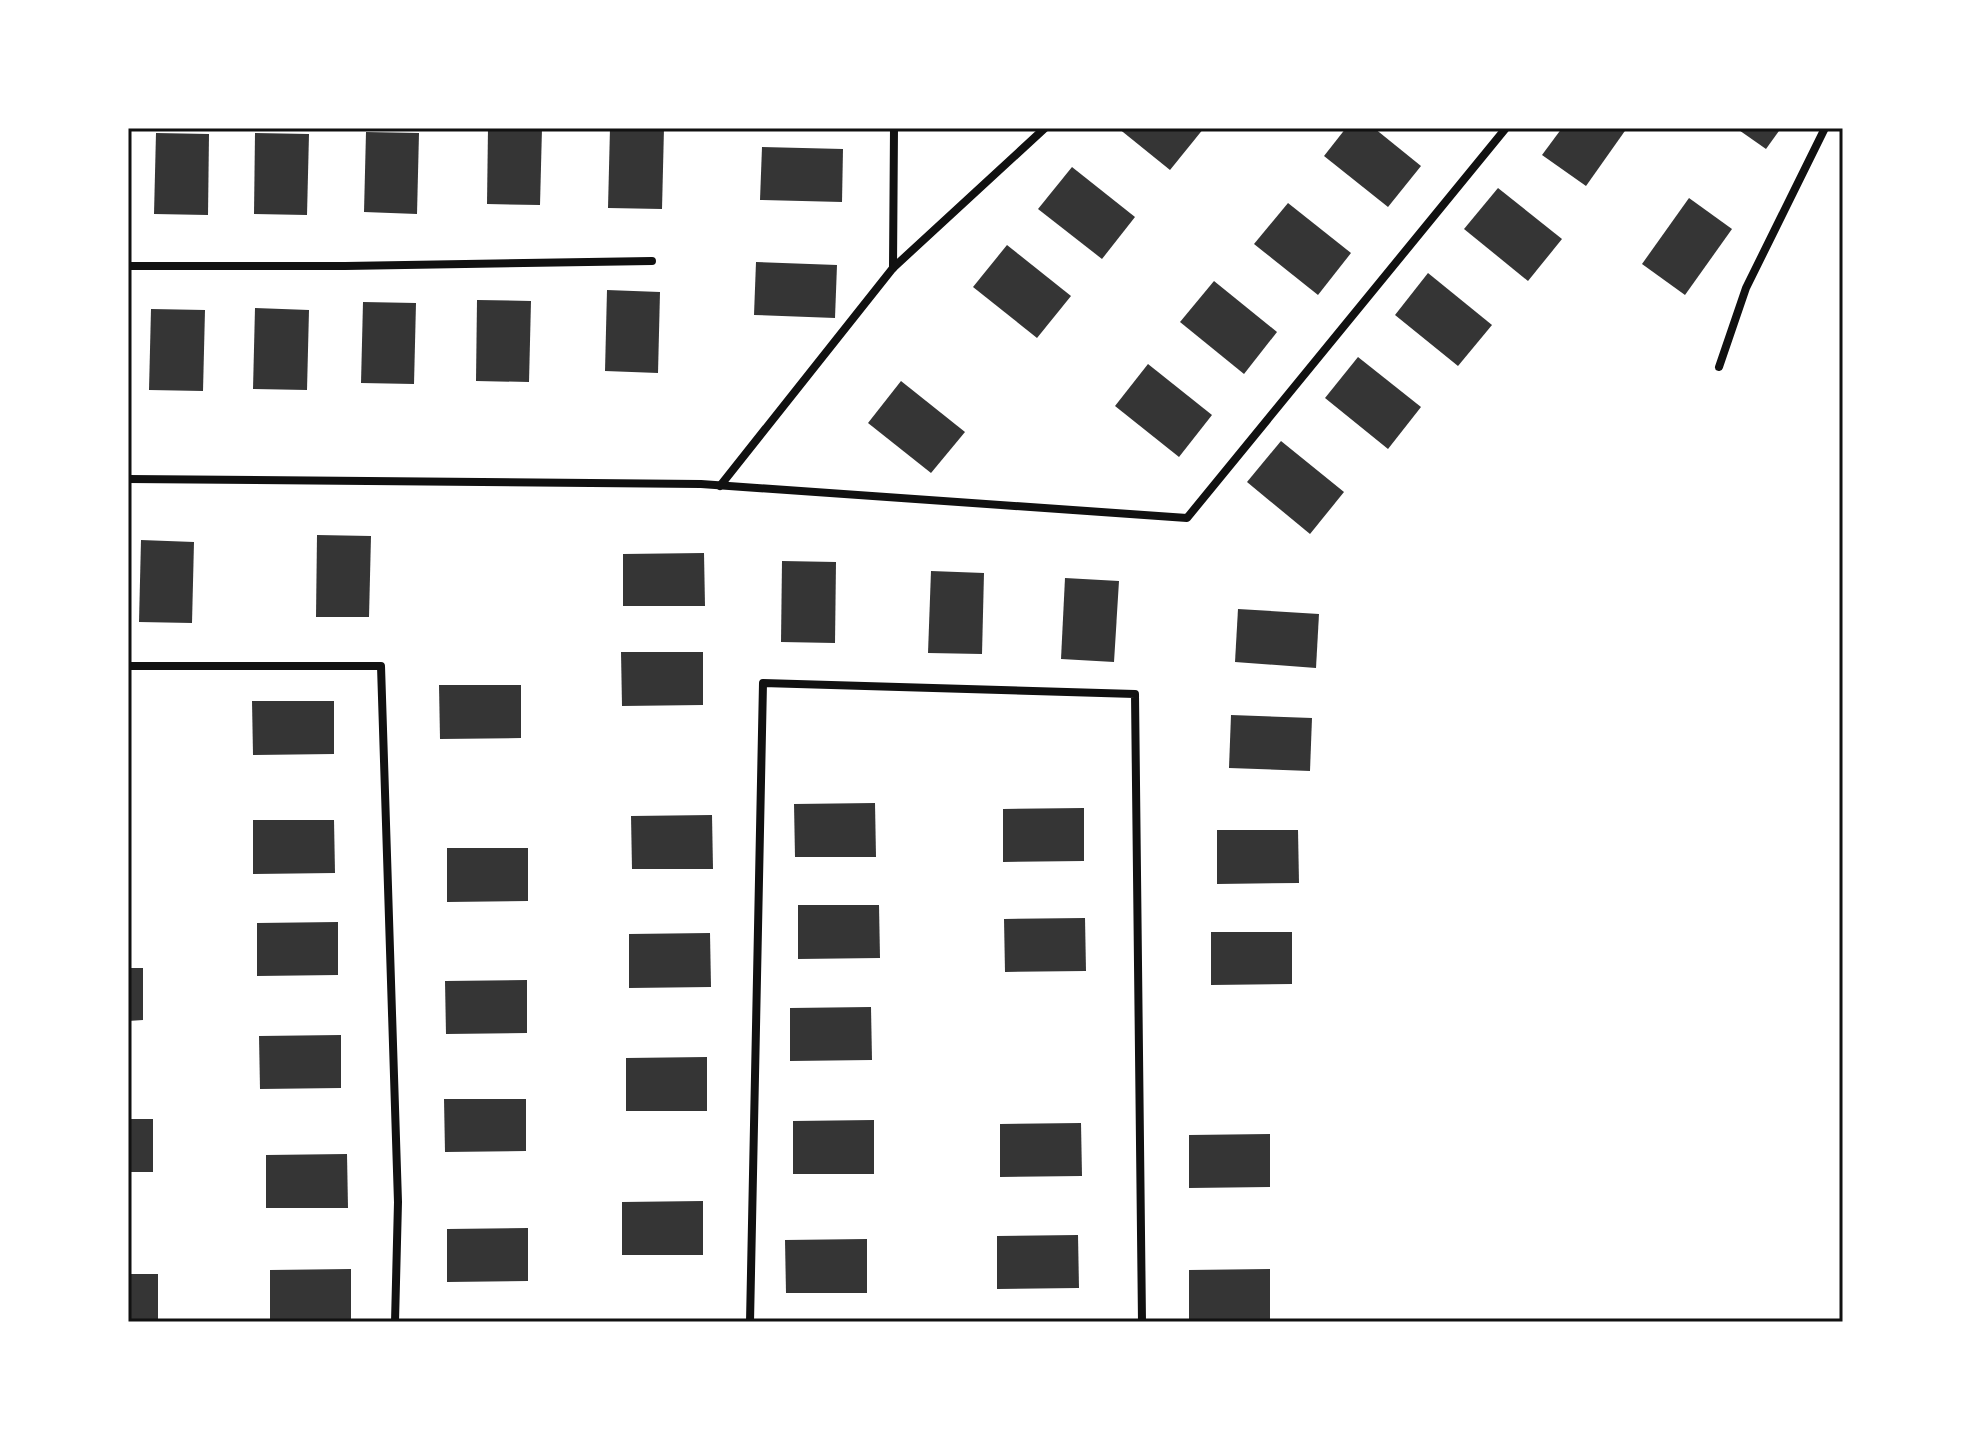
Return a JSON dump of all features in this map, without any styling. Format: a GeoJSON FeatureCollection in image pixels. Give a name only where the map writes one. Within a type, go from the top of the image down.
{"type":"FeatureCollection","features":[{"type":"Feature","properties":{"kind":"street"},"geometry":{"type":"LineString","coordinates":[[893,268],[894,128]]}},
{"type":"Feature","properties":{"kind":"street"},"geometry":{"type":"LineString","coordinates":[[720,486],[893,268],[1045,128]]}},
{"type":"Feature","properties":{"kind":"street"},"geometry":{"type":"LineString","coordinates":[[128,479],[720,486],[1187,518],[1506,128]]}},
{"type":"Feature","properties":{"kind":"street"},"geometry":{"type":"LineString","coordinates":[[1719,367],[1746,288],[1825,128]]}},
{"type":"Feature","properties":{"kind":"street"},"geometry":{"type":"LineString","coordinates":[[128,266],[652,261]]}},
{"type":"Feature","properties":{"kind":"street"},"geometry":{"type":"LineString","coordinates":[[128,666],[381,666],[398,1202],[395,1322]]}},
{"type":"Feature","properties":{"kind":"street"},"geometry":{"type":"LineString","coordinates":[[750,1322],[763,683],[1135,694],[1142,1322]]}},
{"type":"Feature","properties":{"kind":"building"},"geometry":{"type":"Polygon","coordinates":[[[488,128],[542,128],[540,205],[487,204],[488,128]]]}},
{"type":"Feature","properties":{"kind":"building"},"geometry":{"type":"Polygon","coordinates":[[[610,128],[664,128],[662,209],[608,208],[610,128]]]}},
{"type":"Feature","properties":{"kind":"building"},"geometry":{"type":"Polygon","coordinates":[[[1118,128],[1204,128],[1170,170],[1118,128]]]}},
{"type":"Feature","properties":{"kind":"building"},"geometry":{"type":"Polygon","coordinates":[[[1346,128],[1374,128],[1421,166],[1388,207],[1324,156],[1346,128]]]}},
{"type":"Feature","properties":{"kind":"building"},"geometry":{"type":"Polygon","coordinates":[[[1562,128],[1627,128],[1586,186],[1542,155],[1562,128]]]}},
{"type":"Feature","properties":{"kind":"building"},"geometry":{"type":"Polygon","coordinates":[[[1736,128],[1781,128],[1766,149],[1736,128]]]}},
{"type":"Feature","properties":{"kind":"building"},"geometry":{"type":"Polygon","coordinates":[[[366,132],[419,133],[417,214],[364,212],[366,132]]]}},
{"type":"Feature","properties":{"kind":"building"},"geometry":{"type":"Polygon","coordinates":[[[156,133],[209,134],[208,215],[154,214],[156,133]]]}},
{"type":"Feature","properties":{"kind":"building"},"geometry":{"type":"Polygon","coordinates":[[[255,133],[309,134],[307,215],[254,214],[255,133]]]}},
{"type":"Feature","properties":{"kind":"building"},"geometry":{"type":"Polygon","coordinates":[[[762,147],[843,149],[842,202],[760,200],[762,147]]]}},
{"type":"Feature","properties":{"kind":"building"},"geometry":{"type":"Polygon","coordinates":[[[1072,167],[1135,217],[1102,259],[1038,209],[1072,167]]]}},
{"type":"Feature","properties":{"kind":"building"},"geometry":{"type":"Polygon","coordinates":[[[1498,188],[1562,239],[1528,281],[1464,229],[1498,188]]]}},
{"type":"Feature","properties":{"kind":"building"},"geometry":{"type":"Polygon","coordinates":[[[1689,198],[1732,229],[1685,295],[1642,264],[1689,198]]]}},
{"type":"Feature","properties":{"kind":"building"},"geometry":{"type":"Polygon","coordinates":[[[1288,203],[1351,253],[1318,295],[1254,244],[1288,203]]]}},
{"type":"Feature","properties":{"kind":"building"},"geometry":{"type":"Polygon","coordinates":[[[1007,245],[1071,296],[1037,338],[973,287],[1007,245]]]}},
{"type":"Feature","properties":{"kind":"building"},"geometry":{"type":"Polygon","coordinates":[[[756,262],[837,265],[835,318],[754,315],[756,262]]]}},
{"type":"Feature","properties":{"kind":"building"},"geometry":{"type":"Polygon","coordinates":[[[1428,273],[1492,325],[1458,366],[1395,315],[1428,273]]]}},
{"type":"Feature","properties":{"kind":"building"},"geometry":{"type":"Polygon","coordinates":[[[1214,281],[1277,332],[1244,374],[1180,322],[1214,281]]]}},
{"type":"Feature","properties":{"kind":"building"},"geometry":{"type":"Polygon","coordinates":[[[607,290],[660,292],[658,373],[605,371],[607,290]]]}},
{"type":"Feature","properties":{"kind":"building"},"geometry":{"type":"Polygon","coordinates":[[[477,300],[531,301],[529,382],[476,381],[477,300]]]}},
{"type":"Feature","properties":{"kind":"building"},"geometry":{"type":"Polygon","coordinates":[[[363,302],[416,303],[414,384],[361,383],[363,302]]]}},
{"type":"Feature","properties":{"kind":"building"},"geometry":{"type":"Polygon","coordinates":[[[255,308],[309,310],[307,390],[253,389],[255,308]]]}},
{"type":"Feature","properties":{"kind":"building"},"geometry":{"type":"Polygon","coordinates":[[[151,309],[205,310],[203,391],[149,390],[151,309]]]}},
{"type":"Feature","properties":{"kind":"building"},"geometry":{"type":"Polygon","coordinates":[[[1358,357],[1421,407],[1388,449],[1325,398],[1358,357]]]}},
{"type":"Feature","properties":{"kind":"building"},"geometry":{"type":"Polygon","coordinates":[[[1148,364],[1212,415],[1179,457],[1115,406],[1148,364]]]}},
{"type":"Feature","properties":{"kind":"building"},"geometry":{"type":"Polygon","coordinates":[[[901,381],[965,432],[931,473],[868,423],[901,381]]]}},
{"type":"Feature","properties":{"kind":"building"},"geometry":{"type":"Polygon","coordinates":[[[1281,441],[1344,492],[1310,534],[1247,482],[1281,441]]]}},
{"type":"Feature","properties":{"kind":"building"},"geometry":{"type":"Polygon","coordinates":[[[317,535],[371,536],[369,617],[316,617],[317,535]]]}},
{"type":"Feature","properties":{"kind":"building"},"geometry":{"type":"Polygon","coordinates":[[[141,540],[194,542],[192,623],[139,622],[141,540]]]}},
{"type":"Feature","properties":{"kind":"building"},"geometry":{"type":"Polygon","coordinates":[[[704,553],[705,606],[623,606],[623,554],[704,553]]]}},
{"type":"Feature","properties":{"kind":"building"},"geometry":{"type":"Polygon","coordinates":[[[782,561],[836,562],[835,643],[781,642],[782,561]]]}},
{"type":"Feature","properties":{"kind":"building"},"geometry":{"type":"Polygon","coordinates":[[[931,571],[984,573],[982,654],[928,653],[931,571]]]}},
{"type":"Feature","properties":{"kind":"building"},"geometry":{"type":"Polygon","coordinates":[[[1065,578],[1119,581],[1114,662],[1061,659],[1065,578]]]}},
{"type":"Feature","properties":{"kind":"building"},"geometry":{"type":"Polygon","coordinates":[[[1238,609],[1319,614],[1316,668],[1235,662],[1238,609]]]}},
{"type":"Feature","properties":{"kind":"building"},"geometry":{"type":"Polygon","coordinates":[[[621,652],[703,652],[703,705],[622,706],[621,652]]]}},
{"type":"Feature","properties":{"kind":"building"},"geometry":{"type":"Polygon","coordinates":[[[439,685],[521,685],[521,738],[440,739],[439,685]]]}},
{"type":"Feature","properties":{"kind":"building"},"geometry":{"type":"Polygon","coordinates":[[[252,701],[334,701],[334,754],[253,755],[252,701]]]}},
{"type":"Feature","properties":{"kind":"building"},"geometry":{"type":"Polygon","coordinates":[[[1231,715],[1312,718],[1310,771],[1229,768],[1231,715]]]}},
{"type":"Feature","properties":{"kind":"building"},"geometry":{"type":"Polygon","coordinates":[[[875,803],[876,857],[795,857],[794,804],[875,803]]]}},
{"type":"Feature","properties":{"kind":"building"},"geometry":{"type":"Polygon","coordinates":[[[1084,808],[1084,861],[1003,862],[1003,809],[1084,808]]]}},
{"type":"Feature","properties":{"kind":"building"},"geometry":{"type":"Polygon","coordinates":[[[712,815],[713,869],[632,869],[631,816],[712,815]]]}},
{"type":"Feature","properties":{"kind":"building"},"geometry":{"type":"Polygon","coordinates":[[[253,820],[334,820],[335,873],[253,874],[253,820]]]}},
{"type":"Feature","properties":{"kind":"building"},"geometry":{"type":"Polygon","coordinates":[[[1217,830],[1298,830],[1299,883],[1217,884],[1217,830]]]}},
{"type":"Feature","properties":{"kind":"building"},"geometry":{"type":"Polygon","coordinates":[[[447,848],[528,848],[528,901],[447,902],[447,848]]]}},
{"type":"Feature","properties":{"kind":"building"},"geometry":{"type":"Polygon","coordinates":[[[798,905],[879,905],[880,958],[798,959],[798,905]]]}},
{"type":"Feature","properties":{"kind":"building"},"geometry":{"type":"Polygon","coordinates":[[[1085,918],[1086,971],[1005,972],[1004,919],[1085,918]]]}},
{"type":"Feature","properties":{"kind":"building"},"geometry":{"type":"Polygon","coordinates":[[[338,922],[338,975],[257,976],[257,923],[338,922]]]}},
{"type":"Feature","properties":{"kind":"building"},"geometry":{"type":"Polygon","coordinates":[[[1211,932],[1292,932],[1292,984],[1211,985],[1211,932]]]}},
{"type":"Feature","properties":{"kind":"building"},"geometry":{"type":"Polygon","coordinates":[[[710,933],[711,987],[629,988],[629,934],[710,933]]]}},
{"type":"Feature","properties":{"kind":"building"},"geometry":{"type":"Polygon","coordinates":[[[128,968],[143,968],[143,1020],[128,1021],[128,968]]]}},
{"type":"Feature","properties":{"kind":"building"},"geometry":{"type":"Polygon","coordinates":[[[527,980],[527,1033],[446,1034],[445,981],[527,980]]]}},
{"type":"Feature","properties":{"kind":"building"},"geometry":{"type":"Polygon","coordinates":[[[871,1007],[872,1060],[790,1061],[790,1008],[871,1007]]]}},
{"type":"Feature","properties":{"kind":"building"},"geometry":{"type":"Polygon","coordinates":[[[341,1035],[341,1088],[260,1089],[259,1036],[341,1035]]]}},
{"type":"Feature","properties":{"kind":"building"},"geometry":{"type":"Polygon","coordinates":[[[707,1057],[707,1111],[626,1111],[626,1058],[707,1057]]]}},
{"type":"Feature","properties":{"kind":"building"},"geometry":{"type":"Polygon","coordinates":[[[444,1099],[526,1099],[526,1151],[445,1152],[444,1099]]]}},
{"type":"Feature","properties":{"kind":"building"},"geometry":{"type":"Polygon","coordinates":[[[128,1119],[153,1119],[153,1172],[128,1172],[128,1119]]]}},
{"type":"Feature","properties":{"kind":"building"},"geometry":{"type":"Polygon","coordinates":[[[874,1120],[874,1174],[793,1174],[793,1121],[874,1120]]]}},
{"type":"Feature","properties":{"kind":"building"},"geometry":{"type":"Polygon","coordinates":[[[1081,1123],[1082,1176],[1000,1177],[1000,1124],[1081,1123]]]}},
{"type":"Feature","properties":{"kind":"building"},"geometry":{"type":"Polygon","coordinates":[[[1270,1134],[1270,1187],[1189,1188],[1189,1135],[1270,1134]]]}},
{"type":"Feature","properties":{"kind":"building"},"geometry":{"type":"Polygon","coordinates":[[[347,1154],[348,1208],[266,1208],[266,1155],[347,1154]]]}},
{"type":"Feature","properties":{"kind":"building"},"geometry":{"type":"Polygon","coordinates":[[[703,1201],[703,1255],[622,1255],[622,1202],[703,1201]]]}},
{"type":"Feature","properties":{"kind":"building"},"geometry":{"type":"Polygon","coordinates":[[[528,1228],[528,1281],[447,1282],[447,1229],[528,1228]]]}},
{"type":"Feature","properties":{"kind":"building"},"geometry":{"type":"Polygon","coordinates":[[[1078,1235],[1079,1288],[997,1289],[997,1236],[1078,1235]]]}},
{"type":"Feature","properties":{"kind":"building"},"geometry":{"type":"Polygon","coordinates":[[[867,1239],[867,1293],[786,1293],[785,1240],[867,1239]]]}},
{"type":"Feature","properties":{"kind":"building"},"geometry":{"type":"Polygon","coordinates":[[[351,1269],[351,1322],[270,1322],[270,1270],[351,1269]]]}},
{"type":"Feature","properties":{"kind":"building"},"geometry":{"type":"Polygon","coordinates":[[[1270,1269],[1270,1322],[1189,1322],[1189,1270],[1270,1269]]]}},
{"type":"Feature","properties":{"kind":"building"},"geometry":{"type":"Polygon","coordinates":[[[128,1274],[158,1274],[158,1322],[128,1322],[128,1274]]]}}]}
